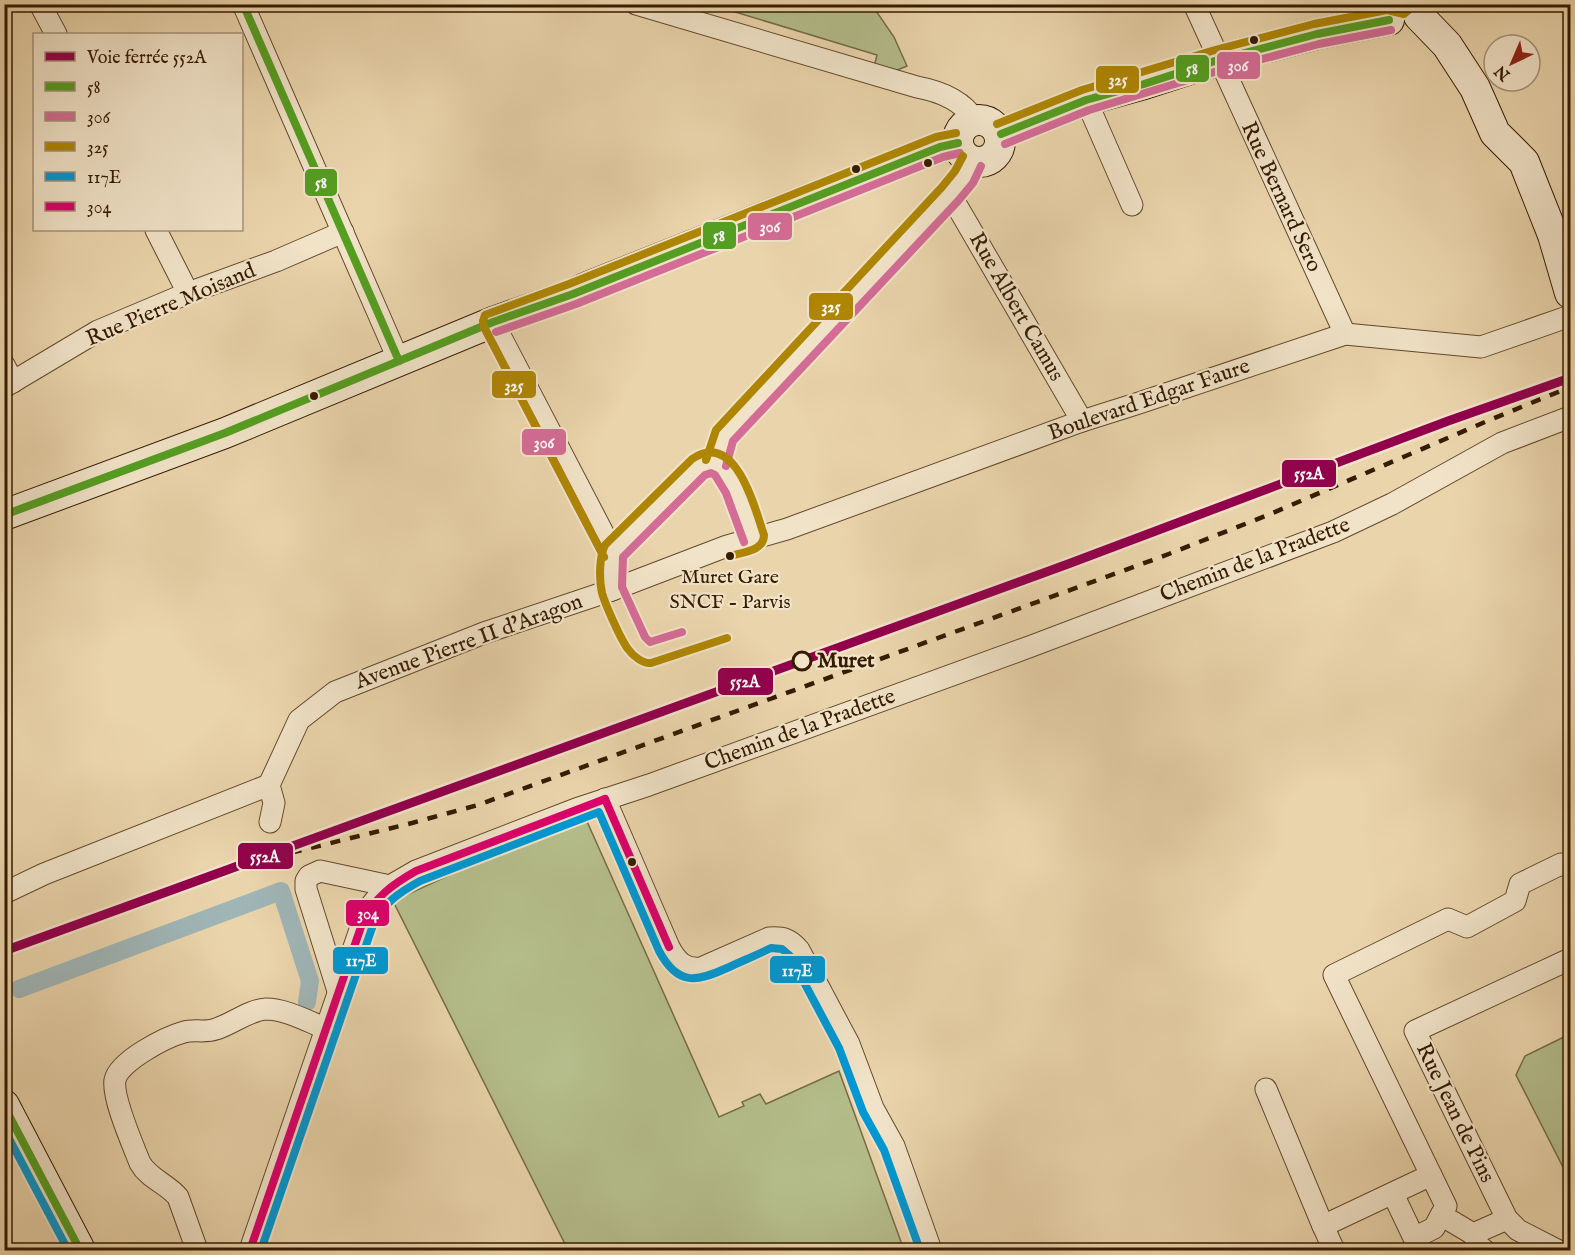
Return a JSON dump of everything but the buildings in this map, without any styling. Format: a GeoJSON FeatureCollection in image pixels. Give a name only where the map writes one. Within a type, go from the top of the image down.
{"type":"FeatureCollection","features":[{"type":"Feature","properties":{"kind":"main road"},"geometry":{"type":"LineString","coordinates":[[1001,134],[1086,100],[1218,60],[1317,34],[1384,10],[1394,24],[1411,24],[1420,10],[1447,45],[1475,88],[1495,133],[1524,162],[1553,235],[1564,313]]}},
{"type":"Feature","properties":{"kind":"main road"},"geometry":{"type":"LineString","coordinates":[[4,515],[225,433],[493,322],[573,294],[940,147],[968,141],[989,121],[1001,134],[1000,146],[993,157],[980,163],[968,141]]}},
{"type":"Feature","properties":{"kind":"main road"},"geometry":{"type":"LineString","coordinates":[[4,1105],[80,1251]]}},
{"type":"Feature","properties":{"kind":"street"},"geometry":{"type":"LineString","coordinates":[[40,4],[55,33]]}},
{"type":"Feature","properties":{"kind":"street"},"geometry":{"type":"LineString","coordinates":[[243,4],[399,361]]}},
{"type":"Feature","properties":{"kind":"street"},"geometry":{"type":"LineString","coordinates":[[636,4],[899,82],[937,91],[969,110],[964,177],[724,436],[716,463]]}},
{"type":"Feature","properties":{"kind":"street","name":"Rue Bernard Sero"},"geometry":{"type":"LineString","coordinates":[[1194,4],[1345,334]]}},
{"type":"Feature","properties":{"kind":"street"},"geometry":{"type":"LineString","coordinates":[[1086,100],[1131,205]]}},
{"type":"Feature","properties":{"kind":"street","name":"Rue Albert Camus"},"geometry":{"type":"LineString","coordinates":[[950,194],[1082,421]]}},
{"type":"Feature","properties":{"kind":"street"},"geometry":{"type":"LineString","coordinates":[[157,231],[188,293]]}},
{"type":"Feature","properties":{"kind":"street","name":"Rue Pierre Moisand"},"geometry":{"type":"LineString","coordinates":[[7,378],[98,332],[188,293],[266,265],[343,232]]}},
{"type":"Feature","properties":{"kind":"street","name":"Boulevard Edgar Faure"},"geometry":{"type":"LineString","coordinates":[[612,590],[754,538],[787,529],[1082,421],[1345,334],[1481,347],[1564,313]]}},
{"type":"Feature","properties":{"kind":"street"},"geometry":{"type":"LineString","coordinates":[[493,322],[613,552],[699,466],[708,462],[716,463],[728,473],[754,538]]}},
{"type":"Feature","properties":{"kind":"street","name":"Chemin de la Pradette"},"geometry":{"type":"LineString","coordinates":[[250,1251],[369,908],[390,886],[424,868],[604,800],[1029,647],[1333,532],[1392,504],[1502,443],[1570,417]]}},
{"type":"Feature","properties":{"kind":"street","name":"Avenue Pierre II d'Aragon"},"geometry":{"type":"LineString","coordinates":[[269,785],[299,720],[335,692],[484,633],[612,590],[613,552]]}},
{"type":"Feature","properties":{"kind":"street"},"geometry":{"type":"LineString","coordinates":[[4,893],[44,873],[269,785],[274,803],[270,822]]}},
{"type":"Feature","properties":{"kind":"street"},"geometry":{"type":"LineString","coordinates":[[604,800],[669,947],[678,962],[689,968],[701,968],[769,938],[779,937],[787,939],[799,950],[849,1044],[873,1108],[894,1146],[931,1251]]}},
{"type":"Feature","properties":{"kind":"street"},"geometry":{"type":"LineString","coordinates":[[1393,1194],[1414,1238],[1434,1228],[1446,1206],[1334,975],[1448,919],[1467,927],[1515,901],[1520,884],[1561,864],[1570,867]]}},
{"type":"Feature","properties":{"kind":"street"},"geometry":{"type":"LineString","coordinates":[[339,994],[306,889],[306,881],[309,876],[320,871],[390,886]]}},
{"type":"Feature","properties":{"kind":"street","name":"Rue Jean de Pins"},"geometry":{"type":"LineString","coordinates":[[1557,1251],[1518,1230],[1507,1219],[1415,1031],[1570,959]]}},
{"type":"Feature","properties":{"kind":"street"},"geometry":{"type":"LineString","coordinates":[[197,1251],[178,1197],[172,1190],[145,1173],[140,1163],[117,1101],[115,1081],[117,1074],[130,1059],[172,1037],[185,1032],[215,1030],[259,1010],[277,1010],[327,1029]]}},
{"type":"Feature","properties":{"kind":"street"},"geometry":{"type":"LineString","coordinates":[[1266,1089],[1334,1251]]}},
{"type":"Feature","properties":{"kind":"street"},"geometry":{"type":"LineString","coordinates":[[1323,1226],[1431,1175]]}},
{"type":"Feature","properties":{"kind":"street"},"geometry":{"type":"LineString","coordinates":[[1441,1215],[1479,1242],[1507,1219]]}},
{"type":"Feature","properties":{"kind":"green space"},"geometry":{"type":"Polygon","coordinates":[[[712,5],[872,5],[894,37],[907,66],[895,71],[874,67],[877,55],[712,5]]]}},
{"type":"Feature","properties":{"kind":"green space"},"geometry":{"type":"Polygon","coordinates":[[[585,817],[719,1117],[744,1106],[742,1102],[760,1094],[766,1104],[839,1071],[904,1250],[568,1250],[393,901],[511,847],[585,817]]]}},
{"type":"Feature","properties":{"kind":"green space"},"geometry":{"type":"Polygon","coordinates":[[[1570,1034],[1570,1181],[1516,1075],[1525,1056],[1570,1034]]]}},
{"type":"Feature","properties":{"kind":"waterway"},"geometry":{"type":"LineString","coordinates":[[19,989],[281,891],[310,981],[307,1002]]}},
{"type":"Feature","properties":{"kind":"railway"},"geometry":{"type":"LineString","coordinates":[[177,888],[278,856],[478,805],[1161,557],[1268,515],[1570,387]]}},
{"type":"Feature","properties":{"kind":"rail line","name":"552A"},"geometry":{"type":"LineString","coordinates":[[4,951],[1068,564],[1448,421],[1570,378]]}},
{"type":"Feature","properties":{"kind":"transit line","name":"58"},"geometry":{"type":"LineString","coordinates":[[243,4],[399,361]]}},
{"type":"Feature","properties":{"kind":"transit line","name":"325"},"geometry":{"type":"LineString","coordinates":[[997,124],[1082,90],[1215,50],[1314,24],[1387,10],[1404,14],[1409,10],[1411,4]]}},
{"type":"Feature","properties":{"kind":"transit line","name":"58"},"geometry":{"type":"LineString","coordinates":[[1001,134],[1086,100],[1218,60],[1317,34],[1389,20]]}},
{"type":"Feature","properties":{"kind":"transit line","name":"306"},"geometry":{"type":"LineString","coordinates":[[1005,144],[1089,110],[1221,70],[1319,44],[1391,30]]}},
{"type":"Feature","properties":{"kind":"transit line","name":"325"},"geometry":{"type":"LineString","coordinates":[[604,557],[484,327],[485,315],[569,284],[936,137],[956,133]]}},
{"type":"Feature","properties":{"kind":"transit line","name":"58"},"geometry":{"type":"LineString","coordinates":[[4,515],[225,433],[493,322],[573,294],[940,147],[958,143]]}},
{"type":"Feature","properties":{"kind":"transit line","name":"306"},"geometry":{"type":"LineString","coordinates":[[496,332],[576,304],[943,157],[960,153]]}},
{"type":"Feature","properties":{"kind":"transit line","name":"325"},"geometry":{"type":"LineString","coordinates":[[706,460],[716,430],[942,187],[963,156]]}},
{"type":"Feature","properties":{"kind":"transit line","name":"306"},"geometry":{"type":"LineString","coordinates":[[726,466],[733,441],[958,201],[973,183],[981,166]]}},
{"type":"Feature","properties":{"kind":"transit line","name":"306"},"geometry":{"type":"LineString","coordinates":[[484,327],[604,557]]}},
{"type":"Feature","properties":{"kind":"transit line","name":"325"},"geometry":{"type":"LineString","coordinates":[[727,638],[651,663],[642,661],[635,657],[621,638],[602,593],[600,569],[605,545],[692,459],[707,453],[720,455],[741,475],[764,535],[757,548],[730,556]]}},
{"type":"Feature","properties":{"kind":"transit line","name":"306"},"geometry":{"type":"LineString","coordinates":[[682,632],[650,642],[645,637],[622,587],[623,557],[705,475],[711,473],[715,475],[726,493],[744,542]]}},
{"type":"Feature","properties":{"kind":"transit line","name":"304"},"geometry":{"type":"LineString","coordinates":[[605,799],[669,947]]}},
{"type":"Feature","properties":{"kind":"transit line","name":"304"},"geometry":{"type":"LineString","coordinates":[[250,1250],[363,921],[373,905],[392,886],[416,871],[605,799]]}},
{"type":"Feature","properties":{"kind":"transit line","name":"117E"},"geometry":{"type":"LineString","coordinates":[[261,1250],[373,925],[382,910],[399,894],[420,881],[599,812],[659,951],[673,970],[688,978],[697,978],[716,973],[771,948],[782,949],[790,956],[839,1048],[863,1112],[884,1150],[920,1250]]}},
{"type":"Feature","properties":{"kind":"transit line","name":"58"},"geometry":{"type":"LineString","coordinates":[[4,1106],[80,1250]]}},
{"type":"Feature","properties":{"kind":"transit line","name":"117E"},"geometry":{"type":"LineString","coordinates":[[4,1129],[68,1250]]}},
{"type":"Feature","properties":{"kind":"place","name":"Muret Gare SNCF - Parvis"},"geometry":{"type":"Point","coordinates":[730,556]}},
{"type":"Feature","properties":{"kind":"place","name":"Muret"},"geometry":{"type":"Point","coordinates":[802,661]}}]}
